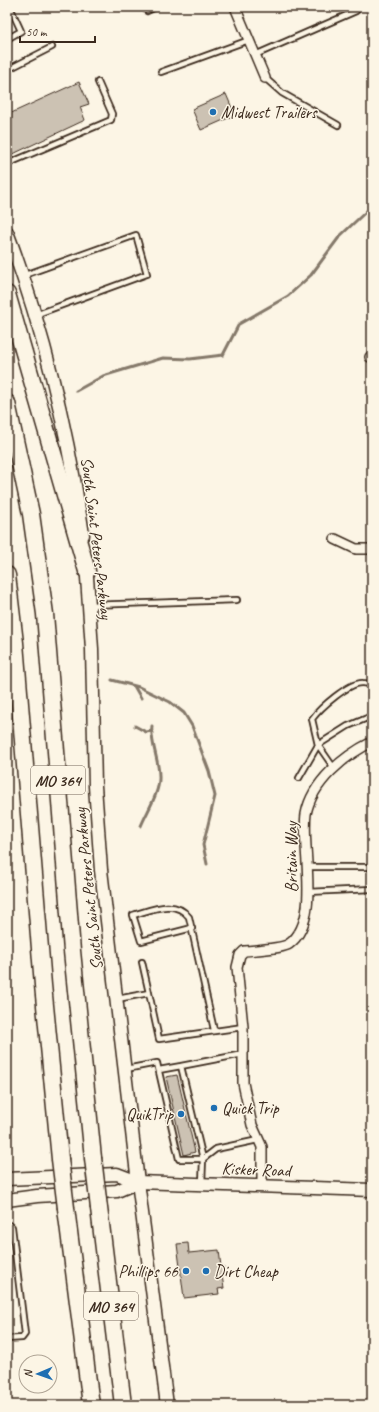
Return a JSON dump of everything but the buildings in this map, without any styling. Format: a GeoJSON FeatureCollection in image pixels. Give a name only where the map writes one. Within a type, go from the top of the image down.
{"type":"FeatureCollection","features":[{"type":"Feature","properties":{"kind":"highway"},"geometry":{"type":"LineString","coordinates":[[7,294],[87,571]]}},
{"type":"Feature","properties":{"kind":"highway","name":"MO 364"},"geometry":{"type":"LineString","coordinates":[[7,403],[31,514],[44,614],[72,951],[93,1158],[123,1405]]}},
{"type":"Feature","properties":{"kind":"highway","name":"MO 364"},"geometry":{"type":"LineString","coordinates":[[7,575],[43,985],[60,1158],[91,1405]]}},
{"type":"Feature","properties":{"kind":"highway"},"geometry":{"type":"LineString","coordinates":[[7,638],[18,690]]}},
{"type":"Feature","properties":{"kind":"highway"},"geometry":{"type":"LineString","coordinates":[[86,1367],[86,1405]]}},
{"type":"Feature","properties":{"kind":"main road","name":"South Saint Peters Parkway"},"geometry":{"type":"LineString","coordinates":[[7,232],[35,315],[50,366],[63,421],[76,491],[87,571],[90,605],[97,824],[138,1182],[167,1405]]}},
{"type":"Feature","properties":{"kind":"main road","name":"Kisker Road"},"geometry":{"type":"LineString","coordinates":[[7,1179],[117,1174],[138,1182],[372,1190]]}},
{"type":"Feature","properties":{"kind":"main road","name":"Kisker Road"},"geometry":{"type":"LineString","coordinates":[[7,1200],[36,1196],[117,1191],[138,1182]]}},
{"type":"Feature","properties":{"kind":"street"},"geometry":{"type":"LineString","coordinates":[[235,7],[265,78]]}},
{"type":"Feature","properties":{"kind":"street"},"geometry":{"type":"LineString","coordinates":[[335,540],[356,549],[372,549]]}},
{"type":"Feature","properties":{"kind":"street","name":"Britain Way"},"geometry":{"type":"LineString","coordinates":[[243,1027],[238,967],[240,955],[244,951],[288,945],[301,931],[308,892],[306,815],[313,795],[334,768],[372,742]]}},
{"type":"Feature","properties":{"kind":"street"},"geometry":{"type":"LineString","coordinates":[[243,1027],[243,1083],[252,1125],[262,1147],[262,1186]]}},
{"type":"Feature","properties":{"kind":"lane"},"geometry":{"type":"LineString","coordinates":[[7,39],[21,31],[10,7]]}},
{"type":"Feature","properties":{"kind":"lane"},"geometry":{"type":"LineString","coordinates":[[147,11],[156,7]]}},
{"type":"Feature","properties":{"kind":"lane"},"geometry":{"type":"LineString","coordinates":[[255,55],[356,10],[354,7]]}},
{"type":"Feature","properties":{"kind":"lane"},"geometry":{"type":"LineString","coordinates":[[161,72],[249,40]]}},
{"type":"Feature","properties":{"kind":"lane"},"geometry":{"type":"LineString","coordinates":[[7,70],[52,47]]}},
{"type":"Feature","properties":{"kind":"lane"},"geometry":{"type":"LineString","coordinates":[[265,78],[282,93],[338,125]]}},
{"type":"Feature","properties":{"kind":"lane"},"geometry":{"type":"LineString","coordinates":[[7,164],[111,120],[112,114],[98,82]]}},
{"type":"Feature","properties":{"kind":"lane"},"geometry":{"type":"LineString","coordinates":[[22,276],[136,235],[147,274],[35,315]]}},
{"type":"Feature","properties":{"kind":"lane"},"geometry":{"type":"LineString","coordinates":[[90,605],[237,600]]}},
{"type":"Feature","properties":{"kind":"lane"},"geometry":{"type":"LineString","coordinates":[[334,768],[318,745],[312,719],[319,709],[344,691],[362,682],[372,685]]}},
{"type":"Feature","properties":{"kind":"lane"},"geometry":{"type":"LineString","coordinates":[[299,778],[318,745],[348,726],[372,716]]}},
{"type":"Feature","properties":{"kind":"lane"},"geometry":{"type":"LineString","coordinates":[[307,867],[372,867]]}},
{"type":"Feature","properties":{"kind":"lane"},"geometry":{"type":"LineString","coordinates":[[308,892],[372,890]]}},
{"type":"Feature","properties":{"kind":"lane"},"geometry":{"type":"LineString","coordinates":[[192,928],[141,941],[133,915],[163,906],[170,906],[187,914],[192,928],[214,1030]]}},
{"type":"Feature","properties":{"kind":"lane"},"geometry":{"type":"LineString","coordinates":[[142,962],[159,1039],[243,1027]]}},
{"type":"Feature","properties":{"kind":"lane"},"geometry":{"type":"LineString","coordinates":[[117,999],[149,993]]}},
{"type":"Feature","properties":{"kind":"lane"},"geometry":{"type":"LineString","coordinates":[[159,1070],[243,1054]]}},
{"type":"Feature","properties":{"kind":"lane"},"geometry":{"type":"LineString","coordinates":[[126,1069],[157,1063],[179,1159],[203,1159],[216,1149],[258,1140]]}},
{"type":"Feature","properties":{"kind":"lane"},"geometry":{"type":"LineString","coordinates":[[181,1066],[203,1159],[202,1184]]}},
{"type":"Feature","properties":{"kind":"lane"},"geometry":{"type":"LineString","coordinates":[[7,1224],[11,1225],[12,1227],[25,1334],[22,1338],[7,1340]]}},
{"type":"Feature","properties":{"kind":"waterway"},"geometry":{"type":"LineString","coordinates":[[372,137],[372,169]]}},
{"type":"Feature","properties":{"kind":"waterway"},"geometry":{"type":"LineString","coordinates":[[76,391],[103,376],[163,358],[190,359],[223,355],[239,324],[288,296],[311,275],[340,236],[372,206]]}},
{"type":"Feature","properties":{"kind":"waterway"},"geometry":{"type":"LineString","coordinates":[[112,680],[139,687],[170,702],[184,713],[192,726],[209,771],[215,796],[203,845],[207,864]]}},
{"type":"Feature","properties":{"kind":"waterway"},"geometry":{"type":"LineString","coordinates":[[134,686],[141,698]]}},
{"type":"Feature","properties":{"kind":"waterway"},"geometry":{"type":"LineString","coordinates":[[135,726],[146,732],[152,731]]}},
{"type":"Feature","properties":{"kind":"waterway"},"geometry":{"type":"LineString","coordinates":[[141,826],[155,795],[159,782],[159,770],[152,739],[152,726]]}},
{"type":"Feature","properties":{"kind":"place","name":"Midwest Trailers"},"geometry":{"type":"Point","coordinates":[213,112]}},
{"type":"Feature","properties":{"kind":"place","name":"Quick Trip"},"geometry":{"type":"Point","coordinates":[214,1108]}},
{"type":"Feature","properties":{"kind":"place","name":"QuikTrip"},"geometry":{"type":"Point","coordinates":[181,1114]}},
{"type":"Feature","properties":{"kind":"place","name":"Phillips 66"},"geometry":{"type":"Point","coordinates":[186,1271]}},
{"type":"Feature","properties":{"kind":"place","name":"Dirt Cheap"},"geometry":{"type":"Point","coordinates":[206,1271]}}]}
